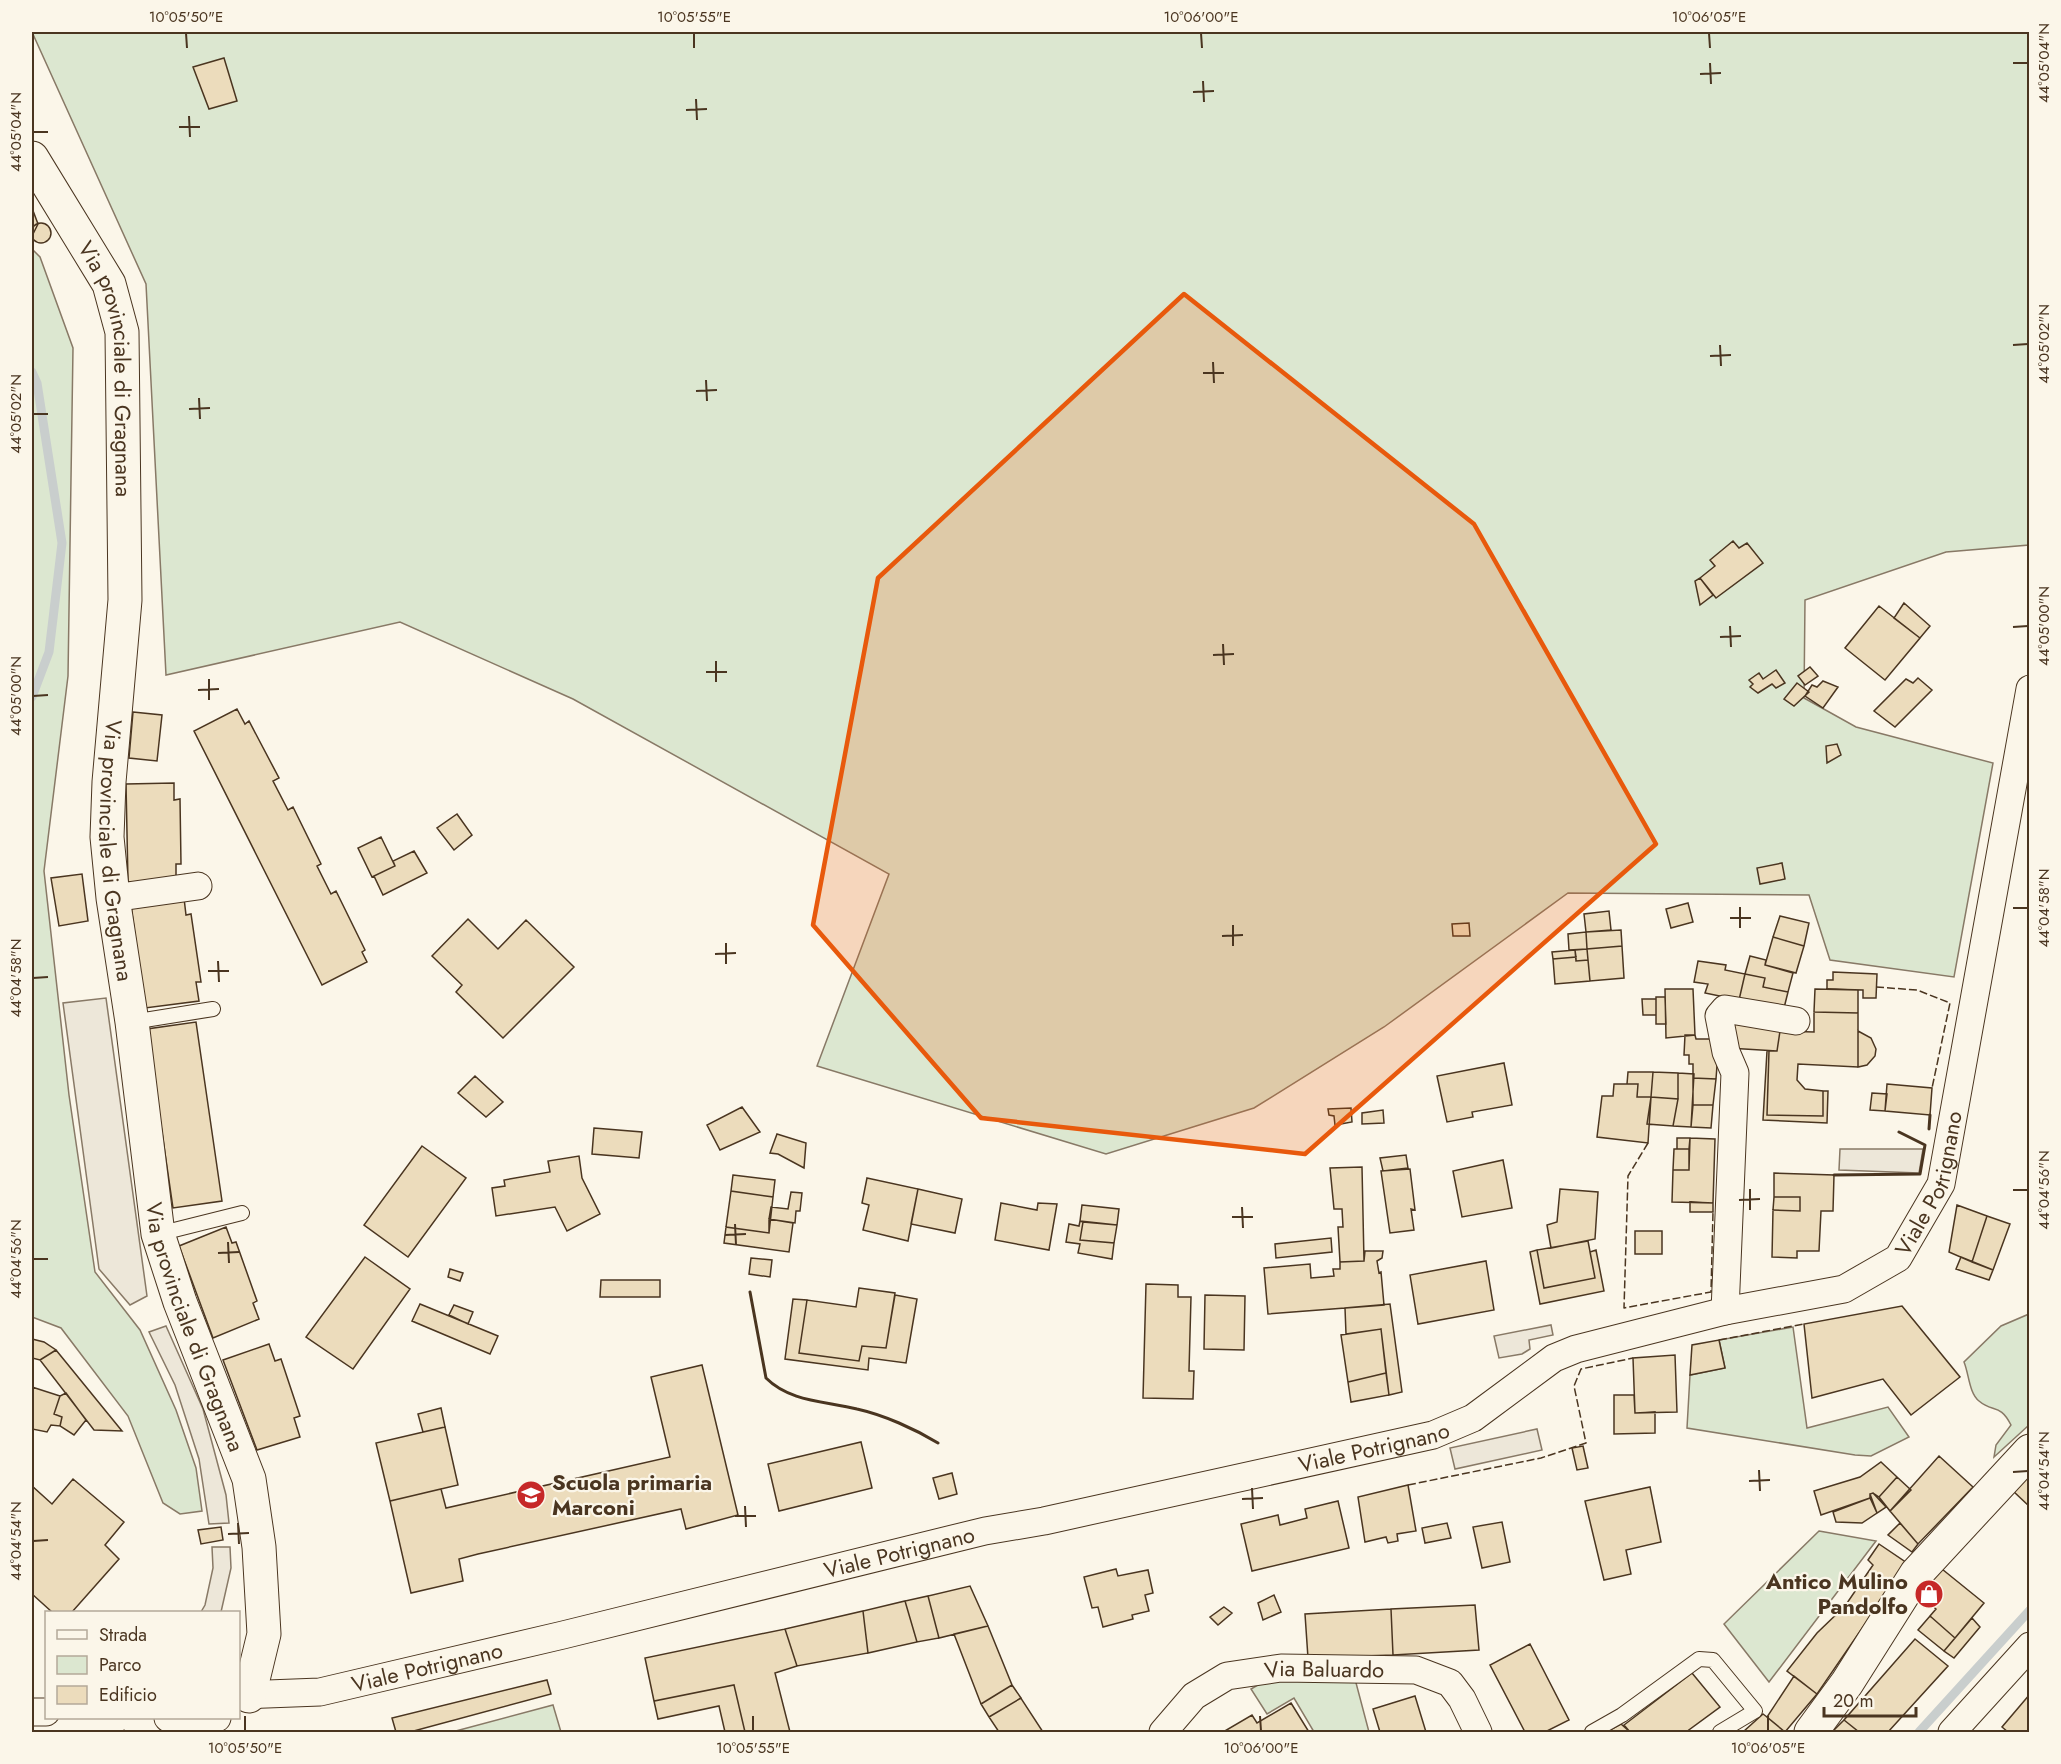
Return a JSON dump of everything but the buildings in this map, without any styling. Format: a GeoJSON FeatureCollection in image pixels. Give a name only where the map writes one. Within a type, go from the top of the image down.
{"type":"FeatureCollection","features":[{"type":"Feature","properties":{"kind":"main road","name":"Via provinciale di Gragnana"},"geometry":{"type":"LineString","coordinates":[[32,158],[109,284],[122,332],[125,600],[109,782],[107,837],[113,898],[132,1022],[158,1234],[180,1302],[249,1479],[259,1547],[264,1634],[242,1698]]}},
{"type":"Feature","properties":{"kind":"main road"},"geometry":{"type":"LineString","coordinates":[[1811,1732],[1847,1683],[1916,1574],[2030,1451]]}},
{"type":"Feature","properties":{"kind":"main road"},"geometry":{"type":"LineString","coordinates":[[240,1611],[246,1599],[259,1547]]}},
{"type":"Feature","properties":{"kind":"street","name":"Viale Potrignano"},"geometry":{"type":"LineString","coordinates":[[242,1698],[320,1692],[585,1630],[986,1531],[1044,1521],[1433,1435],[1473,1418],[1554,1358],[1576,1348],[1725,1311],[1844,1289],[1898,1258],[1941,1184],[2030,689]]}},
{"type":"Feature","properties":{"kind":"street"},"geometry":{"type":"LineString","coordinates":[[113,898],[198,886]]}},
{"type":"Feature","properties":{"kind":"street"},"geometry":{"type":"LineString","coordinates":[[1725,1311],[1735,1073],[1726,1052],[1719,1016],[1725,1009],[1796,1021]]}},
{"type":"Feature","properties":{"kind":"street"},"geometry":{"type":"LineString","coordinates":[[1952,1732],[2030,1646]]}},
{"type":"Feature","properties":{"kind":"street","name":"Via Baluardo"},"geometry":{"type":"LineString","coordinates":[[1163,1732],[1194,1695],[1227,1676],[1281,1668],[1416,1670],[1449,1683],[1462,1699],[1478,1732]]}},
{"type":"Feature","properties":{"kind":"street"},"geometry":{"type":"LineString","coordinates":[[150,1732],[168,1719]]}},
{"type":"Feature","properties":{"kind":"street"},"geometry":{"type":"LineString","coordinates":[[191,1719],[215,1719]]}},
{"type":"Feature","properties":{"kind":"lane"},"geometry":{"type":"LineString","coordinates":[[132,1022],[213,1009]]}},
{"type":"Feature","properties":{"kind":"lane"},"geometry":{"type":"LineString","coordinates":[[158,1234],[242,1213]]}},
{"type":"Feature","properties":{"kind":"lane"},"geometry":{"type":"LineString","coordinates":[[1592,1732],[1622,1715],[1699,1659],[1713,1660],[1755,1711],[1720,1732]]}},
{"type":"Feature","properties":{"kind":"highlighted area"},"geometry":{"type":"Polygon","coordinates":[[[1184,294],[1474,524],[1656,844],[1305,1154],[981,1118],[813,925],[878,578],[1184,294]]]}},
{"type":"Feature","properties":{"kind":"green space"},"geometry":{"type":"Polygon","coordinates":[[[32,32],[2029,32],[2029,545],[1946,552],[1805,600],[1804,698],[1856,727],[1993,763],[1954,977],[1830,960],[1809,895],[1568,893],[1384,1027],[1254,1108],[1106,1154],[817,1066],[889,874],[573,699],[400,622],[166,675],[146,284],[32,32]]]}},
{"type":"Feature","properties":{"kind":"green space"},"geometry":{"type":"Polygon","coordinates":[[[32,249],[40,257],[73,348],[68,676],[44,871],[69,1095],[95,1272],[140,1330],[176,1410],[196,1468],[202,1511],[180,1514],[163,1503],[128,1416],[61,1328],[32,1317],[32,249]]]}},
{"type":"Feature","properties":{"kind":"green space"},"geometry":{"type":"Polygon","coordinates":[[[2029,1314],[2029,1425],[1994,1457],[1996,1445],[2011,1425],[2000,1411],[1984,1405],[1976,1398],[1964,1362],[2001,1326],[2029,1314]]]}},
{"type":"Feature","properties":{"kind":"green space"},"geometry":{"type":"Polygon","coordinates":[[[1793,1327],[1807,1428],[1888,1407],[1909,1437],[1871,1456],[1687,1428],[1690,1375],[1725,1368],[1719,1340],[1793,1327]]]}},
{"type":"Feature","properties":{"kind":"green space"},"geometry":{"type":"Polygon","coordinates":[[[1819,1531],[1876,1541],[1769,1682],[1724,1624],[1819,1531]]]}},
{"type":"Feature","properties":{"kind":"green space"},"geometry":{"type":"Polygon","coordinates":[[[1268,1679],[1355,1679],[1369,1732],[1314,1732],[1294,1698],[1267,1714],[1251,1689],[1268,1679]]]}},
{"type":"Feature","properties":{"kind":"green space"},"geometry":{"type":"Polygon","coordinates":[[[553,1705],[561,1732],[452,1732],[553,1705]]]}},
{"type":"Feature","properties":{"kind":"shaded area"},"geometry":{"type":"Polygon","coordinates":[[[106,998],[147,1296],[130,1305],[99,1269],[63,1003],[106,998]]]}},
{"type":"Feature","properties":{"kind":"shaded area"},"geometry":{"type":"Polygon","coordinates":[[[1840,1149],[1923,1149],[1919,1173],[1839,1170],[1840,1149]]]}},
{"type":"Feature","properties":{"kind":"shaded area"},"geometry":{"type":"Polygon","coordinates":[[[1551,1325],[1553,1335],[1529,1340],[1530,1349],[1522,1354],[1499,1358],[1494,1336],[1551,1325]]]}},
{"type":"Feature","properties":{"kind":"shaded area"},"geometry":{"type":"Polygon","coordinates":[[[166,1326],[203,1409],[226,1495],[229,1523],[209,1524],[199,1459],[175,1385],[149,1332],[166,1326]]]}},
{"type":"Feature","properties":{"kind":"shaded area"},"geometry":{"type":"Polygon","coordinates":[[[1537,1429],[1542,1450],[1455,1469],[1450,1448],[1537,1429]]]}},
{"type":"Feature","properties":{"kind":"shaded area"},"geometry":{"type":"Polygon","coordinates":[[[212,1547],[230,1547],[231,1568],[221,1611],[202,1611],[205,1605],[213,1568],[212,1547]]]}},
{"type":"Feature","properties":{"kind":"waterway"},"geometry":{"type":"LineString","coordinates":[[32,372],[37,383],[62,543],[49,652],[32,697]]}},
{"type":"Feature","properties":{"kind":"waterway"},"geometry":{"type":"LineString","coordinates":[[1919,1732],[2030,1610]]}},
{"type":"Feature","properties":{"kind":"fence"},"geometry":{"type":"LineString","coordinates":[[1876,987],[1917,990],[1950,1003],[1932,1088]]}},
{"type":"Feature","properties":{"kind":"fence"},"geometry":{"type":"LineString","coordinates":[[1648,1143],[1628,1176],[1624,1308],[1711,1292],[1713,1212]]}},
{"type":"Feature","properties":{"kind":"fence"},"geometry":{"type":"LineString","coordinates":[[1719,1340],[1804,1324]]}},
{"type":"Feature","properties":{"kind":"fence"},"geometry":{"type":"LineString","coordinates":[[1408,1485],[1541,1458],[1586,1443],[1574,1386],[1581,1369],[1633,1358]]}},
{"type":"Feature","properties":{"kind":"wall"},"geometry":{"type":"LineString","coordinates":[[1929,1129],[1930,1115]]}},
{"type":"Feature","properties":{"kind":"wall"},"geometry":{"type":"LineString","coordinates":[[1834,1175],[1920,1174],[1925,1145],[1899,1132]]}},
{"type":"Feature","properties":{"kind":"wall"},"geometry":{"type":"LineString","coordinates":[[750,1292],[766,1378],[775,1386],[797,1396],[878,1415],[938,1443]]}},
{"type":"Feature","properties":{"kind":"place","name":"Scuola primaria Marconi"},"geometry":{"type":"Point","coordinates":[531,1495]}},
{"type":"Feature","properties":{"kind":"place","name":"Antico Mulino Pandolfo"},"geometry":{"type":"Point","coordinates":[1929,1594]}}]}
